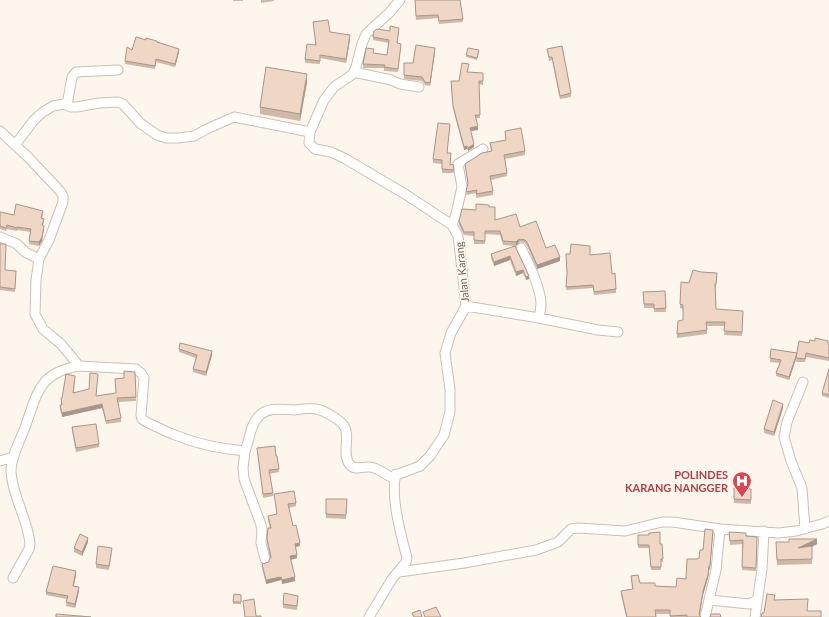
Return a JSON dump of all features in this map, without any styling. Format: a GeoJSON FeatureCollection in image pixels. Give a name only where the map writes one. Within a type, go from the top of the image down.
{"type":"FeatureCollection","features":[{"type":"Feature","properties":{"kind":"street"},"geometry":{"type":"LineString","coordinates":[[400,0],[389,14],[366,34],[354,72],[347,79],[334,87],[324,100],[310,132],[309,143],[312,147],[331,152],[344,158],[405,194],[452,225],[462,187],[458,164],[483,149]]}},
{"type":"Feature","properties":{"kind":"street"},"geometry":{"type":"LineString","coordinates":[[67,106],[72,77],[76,72],[118,70]]}},
{"type":"Feature","properties":{"kind":"street"},"geometry":{"type":"LineString","coordinates":[[354,72],[419,88]]}},
{"type":"Feature","properties":{"kind":"street"},"geometry":{"type":"LineString","coordinates":[[14,145],[34,120],[43,112],[53,106],[64,104],[71,107],[77,107],[99,103],[118,102],[123,104],[140,123],[157,135],[166,138],[194,136],[234,117],[310,132]]}},
{"type":"Feature","properties":{"kind":"street"},"geometry":{"type":"LineString","coordinates":[[0,131],[54,185],[62,196],[63,202],[51,234],[39,259],[36,280],[35,314],[43,329],[61,344],[79,366]]}},
{"type":"Feature","properties":{"kind":"street","name":"Jalan Karang"},"geometry":{"type":"LineString","coordinates":[[395,479],[396,474],[424,463],[430,456],[444,434],[450,412],[450,390],[445,353],[451,333],[466,306],[458,236],[452,225]]}},
{"type":"Feature","properties":{"kind":"street"},"geometry":{"type":"LineString","coordinates":[[0,237],[17,244],[29,254],[39,259]]}},
{"type":"Feature","properties":{"kind":"street"},"geometry":{"type":"LineString","coordinates":[[521,248],[528,261],[539,291],[541,304],[539,318]]}},
{"type":"Feature","properties":{"kind":"street"},"geometry":{"type":"LineString","coordinates":[[466,306],[539,318],[598,330],[618,332]]}},
{"type":"Feature","properties":{"kind":"street"},"geometry":{"type":"LineString","coordinates":[[13,578],[29,550],[30,544],[11,472],[14,457],[33,401],[40,386],[58,373],[79,366],[136,369],[144,378],[142,419],[175,435],[207,445],[245,451]]}},
{"type":"Feature","properties":{"kind":"street"},"geometry":{"type":"LineString","coordinates":[[803,382],[787,422],[784,437],[791,461],[802,488],[805,529]]}},
{"type":"Feature","properties":{"kind":"street"},"geometry":{"type":"LineString","coordinates":[[265,559],[262,544],[262,529],[244,479],[243,468],[245,451],[253,423],[265,411],[280,409],[317,409],[326,412],[344,425],[346,432],[346,451],[351,466],[358,468],[375,468],[395,479],[394,487],[398,519],[407,558],[406,562],[392,579],[369,617]]}},
{"type":"Feature","properties":{"kind":"street"},"geometry":{"type":"LineString","coordinates":[[0,461],[14,457]]}},
{"type":"Feature","properties":{"kind":"street"},"geometry":{"type":"LineString","coordinates":[[399,572],[536,550],[558,542],[571,529],[578,528],[625,531],[662,522],[673,522],[720,529],[779,533],[805,529],[829,521]]}},
{"type":"Feature","properties":{"kind":"street"},"geometry":{"type":"LineString","coordinates":[[705,617],[716,570],[720,529]]}},
{"type":"Feature","properties":{"kind":"street"},"geometry":{"type":"LineString","coordinates":[[754,617],[762,569],[764,531]]}},
{"type":"Feature","properties":{"kind":"street"},"geometry":{"type":"LineString","coordinates":[[710,600],[748,604],[757,600]]}},
{"type":"Feature","properties":{"kind":"building"},"geometry":{"type":"Polygon","coordinates":[[[415,0],[460,0],[463,19],[439,21],[438,15],[416,16],[415,0]]]}},
{"type":"Feature","properties":{"kind":"building"},"geometry":{"type":"Polygon","coordinates":[[[328,20],[330,32],[350,35],[346,59],[320,55],[320,61],[305,59],[307,44],[316,45],[313,22],[328,20]]]}},
{"type":"Feature","properties":{"kind":"building"},"geometry":{"type":"Polygon","coordinates":[[[390,26],[399,28],[397,43],[401,44],[398,69],[384,67],[385,65],[363,64],[366,48],[374,49],[373,53],[387,55],[389,40],[373,37],[374,31],[377,29],[390,31],[390,26]]]}},
{"type":"Feature","properties":{"kind":"building"},"geometry":{"type":"Polygon","coordinates":[[[136,37],[157,41],[179,49],[175,64],[156,59],[155,66],[125,61],[127,47],[132,50],[136,37]]]}},
{"type":"Feature","properties":{"kind":"building"},"geometry":{"type":"Polygon","coordinates":[[[416,45],[435,48],[430,83],[425,82],[422,77],[404,75],[404,63],[413,63],[416,45]]]}},
{"type":"Feature","properties":{"kind":"building"},"geometry":{"type":"Polygon","coordinates":[[[562,46],[571,93],[560,96],[552,57],[549,57],[547,49],[562,46]]]}},
{"type":"Feature","properties":{"kind":"building"},"geometry":{"type":"Polygon","coordinates":[[[468,48],[479,50],[477,58],[466,55],[468,48]]]}},
{"type":"Feature","properties":{"kind":"building"},"geometry":{"type":"Polygon","coordinates":[[[462,63],[469,64],[467,72],[483,73],[483,81],[479,81],[480,115],[475,115],[478,126],[470,128],[474,144],[468,148],[467,146],[464,147],[453,106],[451,81],[459,81],[462,63]]]}},
{"type":"Feature","properties":{"kind":"building"},"geometry":{"type":"Polygon","coordinates":[[[266,67],[307,74],[300,114],[260,107],[266,67]]]}},
{"type":"Feature","properties":{"kind":"building"},"geometry":{"type":"Polygon","coordinates":[[[438,123],[450,124],[447,153],[451,153],[450,165],[453,164],[454,170],[442,169],[442,160],[433,159],[438,123]]]}},
{"type":"Feature","properties":{"kind":"building"},"geometry":{"type":"Polygon","coordinates":[[[521,128],[525,151],[504,155],[507,173],[490,176],[493,191],[476,194],[477,190],[466,192],[468,183],[465,164],[482,153],[492,151],[490,143],[506,140],[505,131],[521,128]]]}},
{"type":"Feature","properties":{"kind":"building"},"geometry":{"type":"Polygon","coordinates":[[[16,204],[43,211],[41,218],[44,219],[42,225],[44,226],[42,237],[39,242],[29,241],[31,229],[17,228],[7,225],[6,228],[0,226],[0,212],[14,215],[16,204]]]}},
{"type":"Feature","properties":{"kind":"building"},"geometry":{"type":"Polygon","coordinates":[[[476,204],[495,207],[495,220],[516,214],[520,227],[536,221],[546,248],[555,245],[560,257],[537,265],[525,240],[519,239],[516,242],[503,241],[500,231],[485,231],[485,241],[474,240],[474,232],[464,232],[459,221],[462,209],[476,210],[476,204]]]}},
{"type":"Feature","properties":{"kind":"building"},"geometry":{"type":"Polygon","coordinates":[[[0,244],[6,244],[5,270],[16,271],[15,289],[0,287],[0,244]]]}},
{"type":"Feature","properties":{"kind":"building"},"geometry":{"type":"Polygon","coordinates":[[[571,244],[590,246],[590,255],[610,253],[612,274],[615,273],[616,289],[594,292],[593,285],[566,287],[566,254],[570,254],[571,244]]]}},
{"type":"Feature","properties":{"kind":"building"},"geometry":{"type":"Polygon","coordinates":[[[515,246],[529,276],[526,277],[523,270],[516,272],[510,256],[494,262],[491,254],[515,246]]]}},
{"type":"Feature","properties":{"kind":"building"},"geometry":{"type":"Polygon","coordinates":[[[693,270],[717,273],[715,284],[716,309],[743,311],[742,332],[724,331],[725,322],[706,322],[707,330],[677,334],[678,321],[683,320],[683,305],[680,304],[681,282],[689,283],[693,270]]]}},
{"type":"Feature","properties":{"kind":"building"},"geometry":{"type":"Polygon","coordinates":[[[665,291],[666,308],[654,309],[654,304],[644,304],[643,292],[665,291]]]}},
{"type":"Feature","properties":{"kind":"building"},"geometry":{"type":"Polygon","coordinates":[[[815,338],[828,341],[829,358],[806,353],[805,359],[796,358],[799,341],[809,343],[810,340],[815,341],[815,338]]]}},
{"type":"Feature","properties":{"kind":"building"},"geometry":{"type":"Polygon","coordinates":[[[180,343],[212,351],[206,372],[193,369],[197,355],[179,349],[180,343]]]}},
{"type":"Feature","properties":{"kind":"building"},"geometry":{"type":"Polygon","coordinates":[[[771,349],[797,353],[789,377],[776,373],[781,360],[770,358],[771,349]]]}},
{"type":"Feature","properties":{"kind":"building"},"geometry":{"type":"Polygon","coordinates":[[[829,369],[829,395],[822,393],[829,369]]]}},
{"type":"Feature","properties":{"kind":"building"},"geometry":{"type":"Polygon","coordinates":[[[124,371],[135,372],[136,397],[117,398],[121,418],[106,421],[102,404],[62,413],[60,405],[62,405],[61,398],[66,374],[75,376],[73,393],[89,389],[90,373],[98,374],[96,396],[116,393],[115,379],[124,378],[124,371]]]}},
{"type":"Feature","properties":{"kind":"building"},"geometry":{"type":"Polygon","coordinates":[[[773,400],[783,404],[774,432],[764,429],[773,400]]]}},
{"type":"Feature","properties":{"kind":"building"},"geometry":{"type":"Polygon","coordinates":[[[96,424],[99,444],[76,448],[72,427],[96,424]]]}},
{"type":"Feature","properties":{"kind":"building"},"geometry":{"type":"Polygon","coordinates":[[[275,446],[279,469],[269,470],[273,493],[263,494],[257,448],[275,446]]]}},
{"type":"Feature","properties":{"kind":"building","name":"POLINDES KARANG NANGGER"},"geometry":{"type":"Polygon","coordinates":[[[734,488],[751,489],[751,500],[734,499],[734,488]]]}},
{"type":"Feature","properties":{"kind":"building"},"geometry":{"type":"Polygon","coordinates":[[[294,491],[296,503],[288,504],[293,526],[296,525],[300,543],[295,544],[297,555],[290,556],[295,577],[282,580],[281,577],[266,580],[262,564],[269,562],[271,557],[267,539],[268,528],[271,528],[268,516],[277,514],[274,494],[294,491]]]}},
{"type":"Feature","properties":{"kind":"building"},"geometry":{"type":"Polygon","coordinates":[[[326,499],[347,499],[346,515],[326,514],[326,499]]]}},
{"type":"Feature","properties":{"kind":"building"},"geometry":{"type":"Polygon","coordinates":[[[705,529],[713,530],[710,565],[703,591],[699,615],[701,617],[687,617],[687,615],[670,616],[670,610],[655,610],[656,617],[627,617],[621,591],[633,589],[631,576],[638,575],[640,583],[655,583],[655,586],[676,587],[677,578],[686,579],[687,559],[699,558],[700,550],[703,550],[705,529]]]}},
{"type":"Feature","properties":{"kind":"building"},"geometry":{"type":"Polygon","coordinates":[[[660,532],[660,544],[662,544],[663,559],[661,559],[661,567],[651,567],[649,545],[638,545],[638,535],[649,535],[649,533],[660,532]]]}},
{"type":"Feature","properties":{"kind":"building"},"geometry":{"type":"Polygon","coordinates":[[[729,532],[746,533],[746,536],[757,537],[756,568],[742,567],[743,540],[730,541],[729,532]]]}},
{"type":"Feature","properties":{"kind":"building"},"geometry":{"type":"Polygon","coordinates":[[[80,534],[88,538],[82,552],[74,548],[80,534]]]}},
{"type":"Feature","properties":{"kind":"building"},"geometry":{"type":"Polygon","coordinates":[[[789,539],[817,539],[798,548],[812,546],[812,559],[777,560],[776,542],[789,542],[789,539]]]}},
{"type":"Feature","properties":{"kind":"building"},"geometry":{"type":"Polygon","coordinates":[[[98,546],[112,548],[109,566],[96,564],[98,546]]]}},
{"type":"Feature","properties":{"kind":"building"},"geometry":{"type":"Polygon","coordinates":[[[53,566],[76,571],[73,586],[79,587],[75,604],[66,602],[68,596],[46,592],[53,566]]]}},
{"type":"Feature","properties":{"kind":"building"},"geometry":{"type":"Polygon","coordinates":[[[284,593],[298,596],[297,606],[283,604],[284,593]]]}},
{"type":"Feature","properties":{"kind":"building"},"geometry":{"type":"Polygon","coordinates":[[[234,594],[241,595],[241,602],[233,602],[234,594]]]}},
{"type":"Feature","properties":{"kind":"building"},"geometry":{"type":"Polygon","coordinates":[[[767,594],[775,595],[774,600],[808,599],[807,611],[821,611],[821,617],[761,617],[762,613],[764,613],[767,594]]]}},
{"type":"Feature","properties":{"kind":"building"},"geometry":{"type":"Polygon","coordinates":[[[254,599],[256,616],[261,617],[245,617],[243,601],[254,599]]]}},
{"type":"Feature","properties":{"kind":"building"},"geometry":{"type":"Polygon","coordinates":[[[436,607],[441,617],[425,617],[423,612],[436,607]]]}},
{"type":"Feature","properties":{"kind":"building"},"geometry":{"type":"Polygon","coordinates":[[[420,610],[422,617],[414,617],[412,613],[420,610]]]}},
{"type":"Feature","properties":{"kind":"building"},"geometry":{"type":"Polygon","coordinates":[[[56,614],[91,617],[56,617],[56,614]]]}},
{"type":"Feature","properties":{"kind":"building"},"geometry":{"type":"Polygon","coordinates":[[[711,614],[720,614],[721,617],[710,617],[711,614]]]}},
{"type":"Feature","properties":{"kind":"place","name":"POLINDES KARANG NANGGER"},"geometry":{"type":"Point","coordinates":[742,498]}}]}
